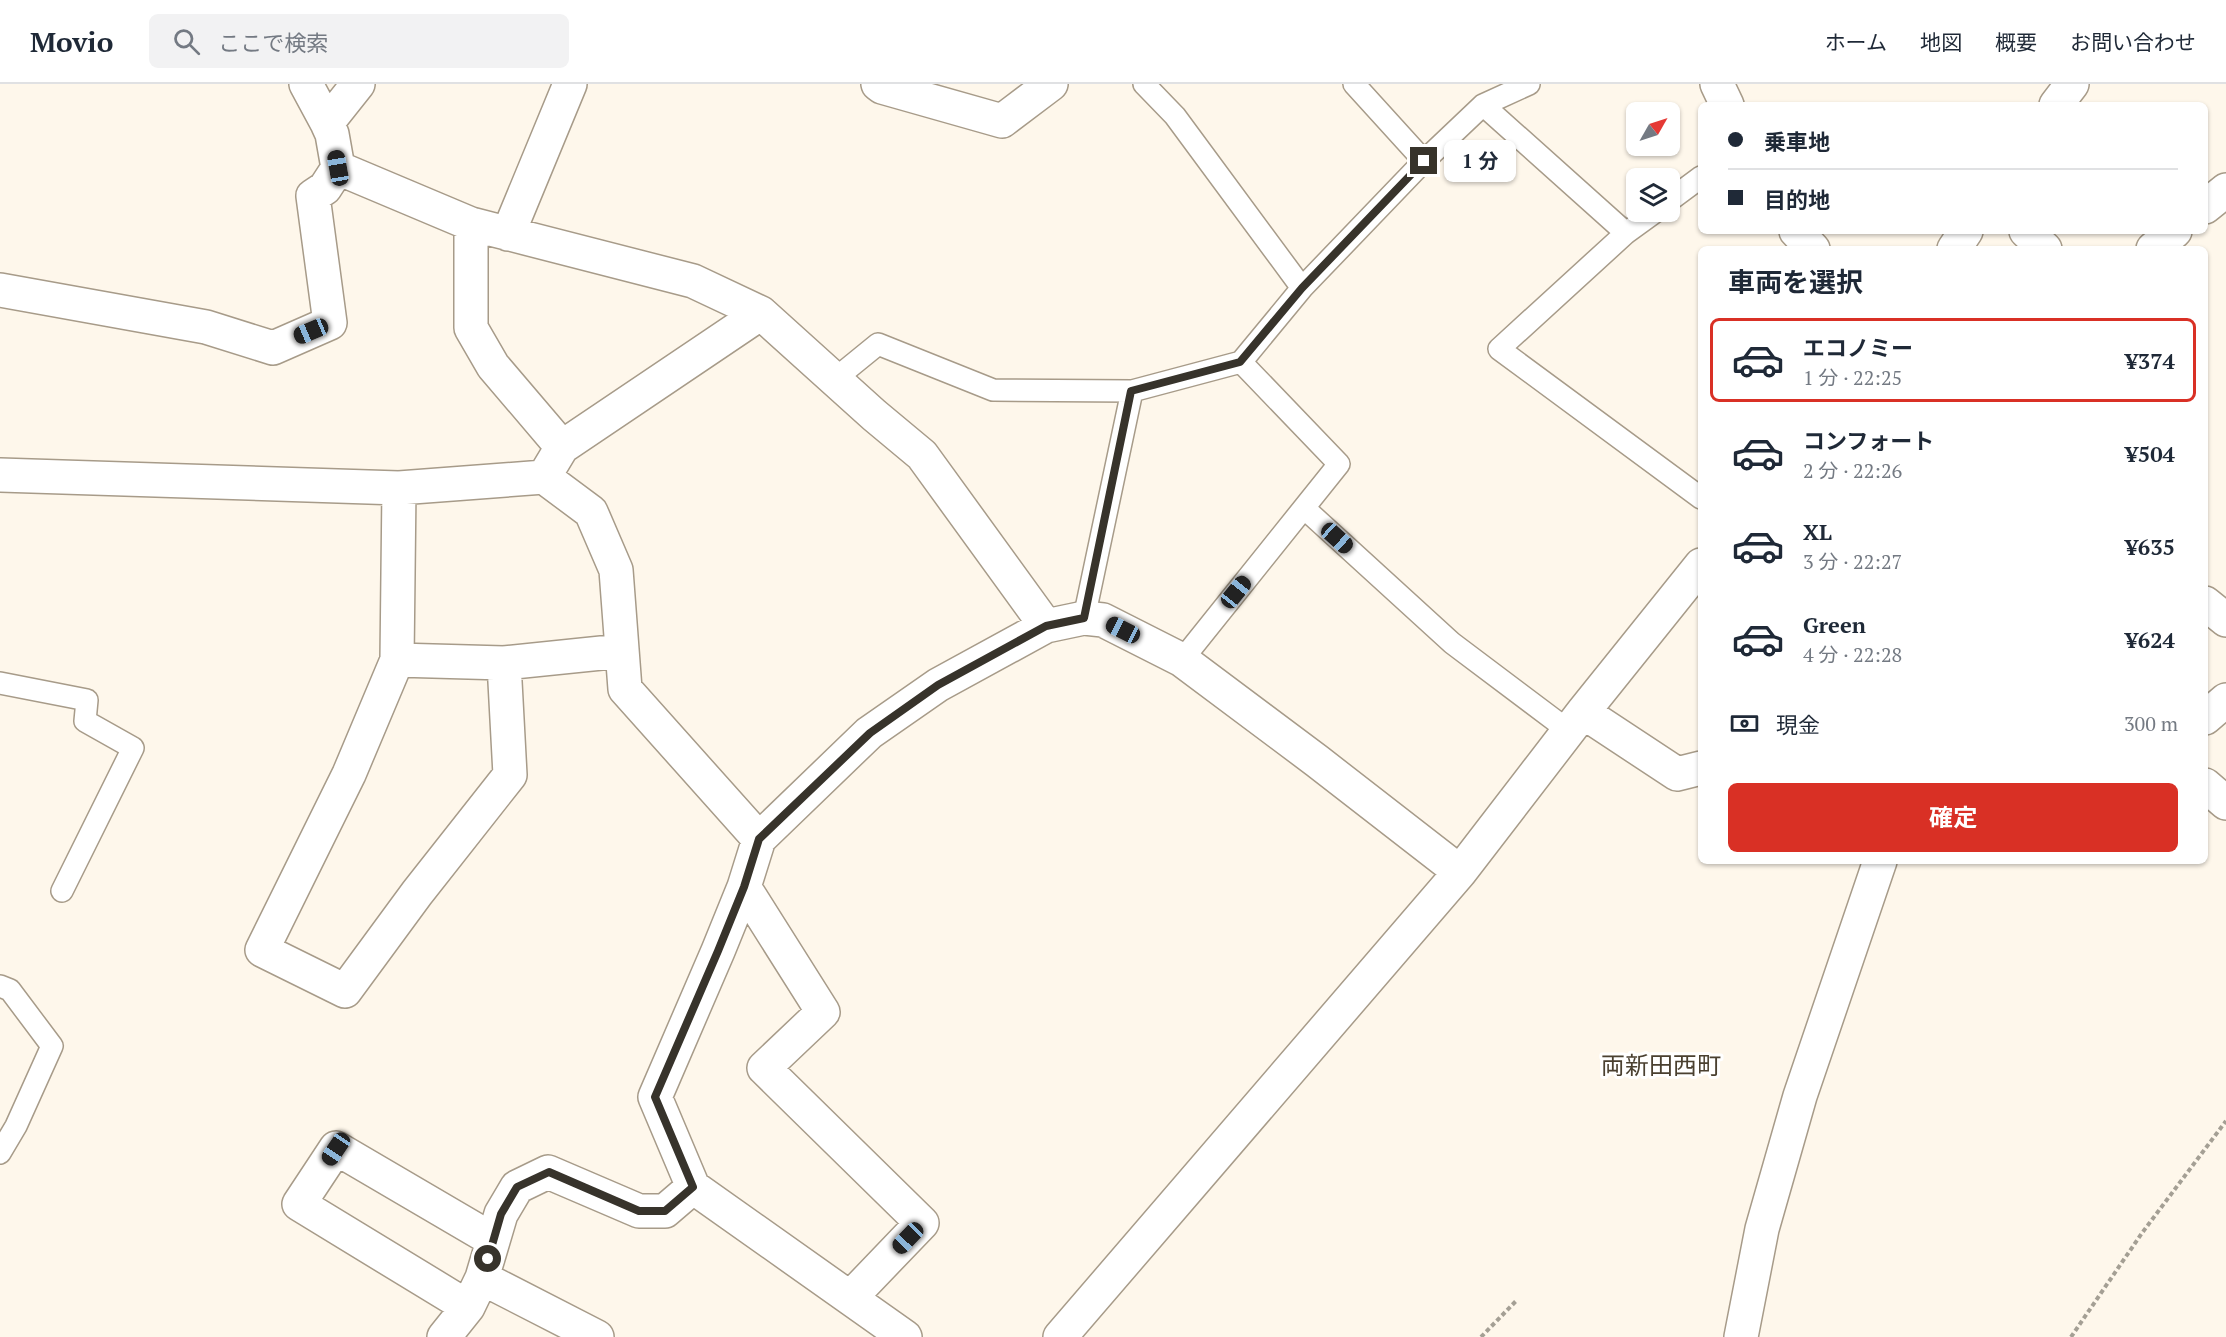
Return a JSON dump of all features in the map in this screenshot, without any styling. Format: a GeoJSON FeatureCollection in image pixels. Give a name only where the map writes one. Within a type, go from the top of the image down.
{"type":"FeatureCollection","features":[{"type":"Feature","properties":{"kind":"street"},"geometry":{"type":"LineString","coordinates":[[0,290],[206,327],[273,348],[330,323],[313,196],[325,188],[338,168],[332,134],[306,84]]}},
{"type":"Feature","properties":{"kind":"street"},"geometry":{"type":"LineString","coordinates":[[327,123],[358,84]]}},
{"type":"Feature","properties":{"kind":"street"},"geometry":{"type":"LineString","coordinates":[[508,234],[570,84]]}},
{"type":"Feature","properties":{"kind":"street"},"geometry":{"type":"LineString","coordinates":[[878,84],[1002,122],[1051,84]]}},
{"type":"Feature","properties":{"kind":"street"},"geometry":{"type":"LineString","coordinates":[[1717,84],[1726,102]]}},
{"type":"Feature","properties":{"kind":"street"},"geometry":{"type":"LineString","coordinates":[[2058,102],[2072,84]]}},
{"type":"Feature","properties":{"kind":"street"},"geometry":{"type":"LineString","coordinates":[[338,168],[471,224],[693,281],[761,313],[922,455],[1046,626]]}},
{"type":"Feature","properties":{"kind":"street"},"geometry":{"type":"LineString","coordinates":[[2208,205],[2226,190]]}},
{"type":"Feature","properties":{"kind":"street"},"geometry":{"type":"LineString","coordinates":[[471,224],[471,328],[493,366],[562,447]]}},
{"type":"Feature","properties":{"kind":"street"},"geometry":{"type":"LineString","coordinates":[[1799,234],[1810,246]]}},
{"type":"Feature","properties":{"kind":"street"},"geometry":{"type":"LineString","coordinates":[[2029,234],[2042,246]]}},
{"type":"Feature","properties":{"kind":"street"},"geometry":{"type":"LineString","coordinates":[[2157,246],[2171,234]]}},
{"type":"Feature","properties":{"kind":"street"},"geometry":{"type":"LineString","coordinates":[[544,477],[562,447],[761,313]]}},
{"type":"Feature","properties":{"kind":"street"},"geometry":{"type":"LineString","coordinates":[[0,475],[399,488],[544,477],[591,512],[616,570],[625,689],[759,839]]}},
{"type":"Feature","properties":{"kind":"street"},"geometry":{"type":"LineString","coordinates":[[399,488],[398,660],[349,774],[262,950],[345,991],[417,893],[510,775],[504,663]]}},
{"type":"Feature","properties":{"kind":"street"},"geometry":{"type":"LineString","coordinates":[[1060,1337],[1460,872],[1698,569]]}},
{"type":"Feature","properties":{"kind":"street"},"geometry":{"type":"LineString","coordinates":[[2208,605],[2226,620]]}},
{"type":"Feature","properties":{"kind":"street"},"geometry":{"type":"LineString","coordinates":[[905,1337],[693,1187],[655,1097],[683,1036],[744,887],[759,839],[870,733],[938,685],[1046,626],[1084,618],[1103,620],[1182,660],[1460,872]]}},
{"type":"Feature","properties":{"kind":"street"},"geometry":{"type":"LineString","coordinates":[[398,660],[504,663],[621,651]]}},
{"type":"Feature","properties":{"kind":"street"},"geometry":{"type":"LineString","coordinates":[[2208,715],[2226,700]]}},
{"type":"Feature","properties":{"kind":"street"},"geometry":{"type":"LineString","coordinates":[[1576,722],[1677,774],[1698,769]]}},
{"type":"Feature","properties":{"kind":"street"},"geometry":{"type":"LineString","coordinates":[[2208,788],[2226,803]]}},
{"type":"Feature","properties":{"kind":"street"},"geometry":{"type":"LineString","coordinates":[[1741,1337],[1762,1229],[1800,1096],[1879,864]]}},
{"type":"Feature","properties":{"kind":"street"},"geometry":{"type":"LineString","coordinates":[[744,887],[823,1012],[764,1068],[922,1223],[851,1297]]}},
{"type":"Feature","properties":{"kind":"street"},"geometry":{"type":"LineString","coordinates":[[468,1307],[299,1204],[336,1149],[493,1240]]}},
{"type":"Feature","properties":{"kind":"street"},"geometry":{"type":"LineString","coordinates":[[444,1337],[468,1307],[482,1278],[501,1214],[517,1187],[549,1172],[639,1211],[665,1211],[693,1187]]}},
{"type":"Feature","properties":{"kind":"street"},"geometry":{"type":"LineString","coordinates":[[482,1278],[597,1337]]}},
{"type":"Feature","properties":{"kind":"lane"},"geometry":{"type":"LineString","coordinates":[[1144,84],[1175,116],[1302,288]]}},
{"type":"Feature","properties":{"kind":"lane"},"geometry":{"type":"LineString","coordinates":[[1354,84],[1424,161]]}},
{"type":"Feature","properties":{"kind":"lane"},"geometry":{"type":"LineString","coordinates":[[835,379],[878,344],[993,390],[1131,391],[1240,362],[1302,288],[1424,161],[1483,105],[1529,84]]}},
{"type":"Feature","properties":{"kind":"lane"},"geometry":{"type":"LineString","coordinates":[[1483,105],[1626,233]]}},
{"type":"Feature","properties":{"kind":"lane"},"geometry":{"type":"LineString","coordinates":[[1680,193],[1698,179]]}},
{"type":"Feature","properties":{"kind":"lane"},"geometry":{"type":"LineString","coordinates":[[1641,222],[1626,233],[1499,349],[1698,496]]}},
{"type":"Feature","properties":{"kind":"lane"},"geometry":{"type":"LineString","coordinates":[[1182,660],[1339,464],[1240,362]]}},
{"type":"Feature","properties":{"kind":"lane"},"geometry":{"type":"LineString","coordinates":[[1084,618],[1131,391]]}},
{"type":"Feature","properties":{"kind":"lane"},"geometry":{"type":"LineString","coordinates":[[1304,508],[1452,643],[1576,722]]}},
{"type":"Feature","properties":{"kind":"lane"},"geometry":{"type":"LineString","coordinates":[[0,683],[87,700],[85,721],[133,748],[62,891]]}},
{"type":"Feature","properties":{"kind":"lane"},"geometry":{"type":"LineString","coordinates":[[0,986],[10,990],[52,1046],[16,1126],[0,1153]]}},
{"type":"Feature","properties":{"kind":"path"},"geometry":{"type":"LineString","coordinates":[[2071,1337],[2142,1233],[2226,1121]]}},
{"type":"Feature","properties":{"kind":"path"},"geometry":{"type":"LineString","coordinates":[[1481,1337],[1516,1301]]}},
{"type":"Feature","properties":{"kind":"district","name":"両新田西町"},"geometry":{"type":"Point","coordinates":[1661,1065]}},
{"type":"Feature","properties":{"kind":"route"},"geometry":{"type":"LineString","coordinates":[[488,1259],[501,1214],[517,1187],[549,1172],[639,1211],[665,1211],[693,1187],[655,1097],[683,1036],[744,887],[759,839],[870,733],[938,685],[1046,626],[1084,618],[1131,391],[1240,362],[1302,288],[1424,161]]}}]}
